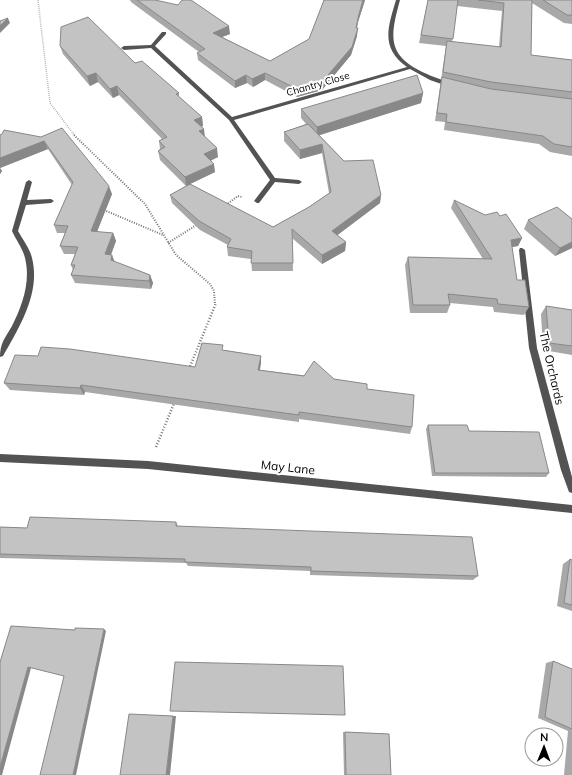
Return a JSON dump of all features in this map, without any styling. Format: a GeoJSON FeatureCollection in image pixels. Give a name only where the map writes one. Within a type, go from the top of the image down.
{"type":"FeatureCollection","features":[{"type":"Feature","properties":{"kind":"street"},"geometry":{"type":"LineString","coordinates":[[398,0],[390,37],[395,50],[409,68],[436,80],[457,87]]}},
{"type":"Feature","properties":{"kind":"street"},"geometry":{"type":"LineString","coordinates":[[124,48],[152,46],[164,33]]}},
{"type":"Feature","properties":{"kind":"street"},"geometry":{"type":"LineString","coordinates":[[152,46],[231,119],[273,180]]}},
{"type":"Feature","properties":{"kind":"street","name":"Chantry Close"},"geometry":{"type":"LineString","coordinates":[[231,119],[409,68]]}},
{"type":"Feature","properties":{"kind":"street"},"geometry":{"type":"LineString","coordinates":[[273,180],[299,182]]}},
{"type":"Feature","properties":{"kind":"street"},"geometry":{"type":"LineString","coordinates":[[257,201],[273,180]]}},
{"type":"Feature","properties":{"kind":"street"},"geometry":{"type":"LineString","coordinates":[[0,354],[27,299],[30,277],[29,258],[15,231],[29,182]]}},
{"type":"Feature","properties":{"kind":"street"},"geometry":{"type":"LineString","coordinates":[[22,203],[51,201]]}},
{"type":"Feature","properties":{"kind":"street","name":"The Orchards"},"geometry":{"type":"LineString","coordinates":[[522,250],[533,348],[565,470],[572,489]]}},
{"type":"Feature","properties":{"kind":"street","name":"May Lane"},"geometry":{"type":"LineString","coordinates":[[0,458],[148,465],[572,509]]}},
{"type":"Feature","properties":{"kind":"path"},"geometry":{"type":"LineString","coordinates":[[38,0],[50,103],[70,131],[145,204],[176,255],[210,284],[214,291],[216,303],[187,374]]}},
{"type":"Feature","properties":{"kind":"path"},"geometry":{"type":"LineString","coordinates":[[220,209],[238,196],[257,201]]}},
{"type":"Feature","properties":{"kind":"path"},"geometry":{"type":"LineString","coordinates":[[102,209],[163,235]]}},
{"type":"Feature","properties":{"kind":"path"},"geometry":{"type":"LineString","coordinates":[[168,243],[202,222]]}},
{"type":"Feature","properties":{"kind":"path"},"geometry":{"type":"LineString","coordinates":[[148,465],[178,395]]}},
{"type":"Feature","properties":{"kind":"building"},"geometry":{"type":"Polygon","coordinates":[[[137,0],[155,0],[178,5],[182,0],[191,0],[229,26],[213,33],[270,61],[309,39],[324,0],[363,0],[356,28],[358,28],[352,47],[322,82],[297,89],[265,73],[252,79],[246,75],[235,81],[197,53],[205,49],[137,0]]]}},
{"type":"Feature","properties":{"kind":"building"},"geometry":{"type":"Polygon","coordinates":[[[428,0],[458,0],[453,39],[421,35],[428,0]]]}},
{"type":"Feature","properties":{"kind":"building"},"geometry":{"type":"Polygon","coordinates":[[[478,0],[532,0],[531,55],[572,60],[572,92],[491,82],[443,72],[447,41],[501,47],[504,3],[478,0]]]}},
{"type":"Feature","properties":{"kind":"building"},"geometry":{"type":"Polygon","coordinates":[[[543,0],[572,0],[572,15],[567,15],[543,0]]]}},
{"type":"Feature","properties":{"kind":"building"},"geometry":{"type":"Polygon","coordinates":[[[88,17],[135,63],[142,61],[179,93],[176,94],[202,117],[194,120],[204,129],[199,131],[217,148],[204,154],[214,164],[185,177],[158,151],[165,147],[159,141],[167,137],[117,86],[110,89],[96,73],[87,76],[60,46],[61,27],[88,17]]]}},
{"type":"Feature","properties":{"kind":"building"},"geometry":{"type":"Polygon","coordinates":[[[8,18],[0,26],[0,21],[8,18]]]}},
{"type":"Feature","properties":{"kind":"building"},"geometry":{"type":"Polygon","coordinates":[[[417,75],[423,93],[317,127],[301,109],[417,75]]]}},
{"type":"Feature","properties":{"kind":"building"},"geometry":{"type":"Polygon","coordinates":[[[442,77],[491,89],[572,99],[572,147],[554,144],[543,136],[446,122],[447,114],[437,113],[442,77]]]}},
{"type":"Feature","properties":{"kind":"building"},"geometry":{"type":"Polygon","coordinates":[[[308,124],[344,161],[373,160],[381,195],[332,231],[346,242],[322,255],[292,229],[293,263],[251,263],[252,251],[227,247],[231,239],[199,221],[170,195],[190,184],[273,227],[309,207],[331,192],[322,144],[300,150],[284,132],[308,124]]]}},
{"type":"Feature","properties":{"kind":"building"},"geometry":{"type":"Polygon","coordinates":[[[62,128],[109,186],[91,231],[113,233],[105,254],[112,255],[111,260],[150,275],[149,281],[71,275],[75,265],[71,265],[78,247],[60,246],[68,226],[54,225],[73,182],[44,141],[0,158],[0,135],[4,130],[41,137],[62,128]]]}},
{"type":"Feature","properties":{"kind":"building"},"geometry":{"type":"Polygon","coordinates":[[[454,200],[485,215],[497,212],[500,216],[506,214],[522,238],[511,240],[517,280],[525,280],[529,307],[498,304],[497,299],[448,294],[450,305],[413,305],[408,257],[492,259],[454,200]]]}},
{"type":"Feature","properties":{"kind":"building"},"geometry":{"type":"Polygon","coordinates":[[[557,207],[572,219],[572,242],[560,248],[528,220],[557,207]]]}},
{"type":"Feature","properties":{"kind":"building"},"geometry":{"type":"Polygon","coordinates":[[[546,306],[572,310],[572,346],[549,343],[546,306]]]}},
{"type":"Feature","properties":{"kind":"building"},"geometry":{"type":"Polygon","coordinates":[[[202,343],[223,345],[222,350],[261,356],[258,370],[304,376],[314,361],[334,379],[367,384],[367,389],[414,395],[412,427],[299,412],[299,415],[81,385],[80,388],[4,383],[15,355],[38,356],[41,347],[70,349],[195,367],[202,343]]]}},
{"type":"Feature","properties":{"kind":"building"},"geometry":{"type":"Polygon","coordinates":[[[428,425],[467,425],[469,431],[539,432],[549,473],[435,473],[428,425]]]}},
{"type":"Feature","properties":{"kind":"building"},"geometry":{"type":"Polygon","coordinates":[[[30,517],[176,522],[176,526],[472,537],[478,576],[311,571],[311,567],[185,562],[185,559],[0,554],[0,527],[27,528],[30,517]]]}},
{"type":"Feature","properties":{"kind":"building"},"geometry":{"type":"Polygon","coordinates":[[[570,559],[572,560],[572,605],[564,603],[570,559]]]}},
{"type":"Feature","properties":{"kind":"building"},"geometry":{"type":"Polygon","coordinates":[[[11,626],[75,630],[75,628],[104,629],[73,775],[40,775],[64,676],[28,667],[0,767],[0,662],[11,626]]]}},
{"type":"Feature","properties":{"kind":"building"},"geometry":{"type":"Polygon","coordinates":[[[553,661],[572,669],[572,729],[545,717],[553,661]]]}},
{"type":"Feature","properties":{"kind":"building"},"geometry":{"type":"Polygon","coordinates":[[[175,662],[343,666],[345,715],[170,711],[175,662]]]}},
{"type":"Feature","properties":{"kind":"building"},"geometry":{"type":"Polygon","coordinates":[[[129,714],[173,716],[166,775],[120,775],[129,714]]]}},
{"type":"Feature","properties":{"kind":"building"},"geometry":{"type":"Polygon","coordinates":[[[345,732],[389,734],[391,775],[346,775],[345,732]]]}}]}
